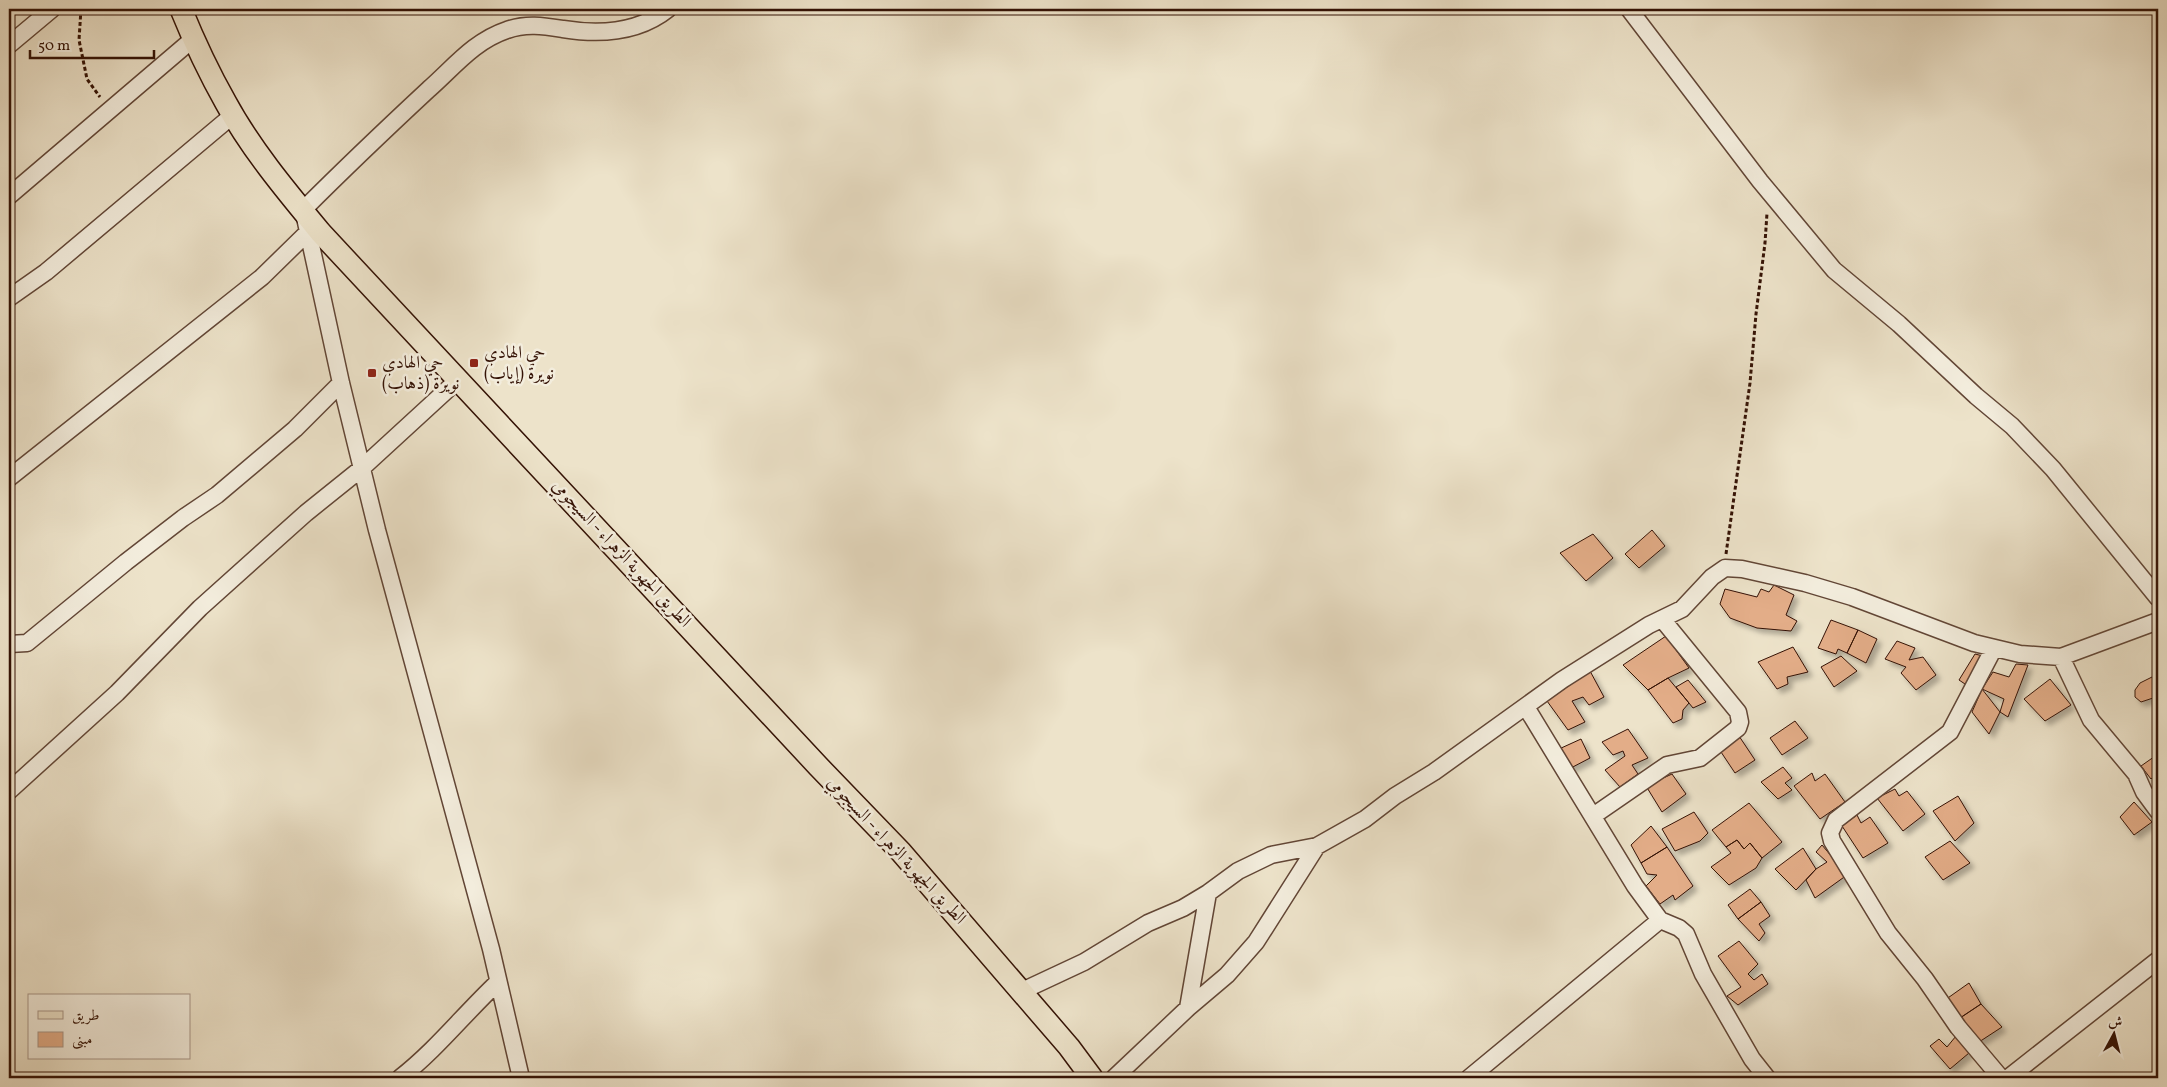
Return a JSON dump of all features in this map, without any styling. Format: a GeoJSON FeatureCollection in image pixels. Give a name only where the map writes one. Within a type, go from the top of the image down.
{"type":"FeatureCollection","features":[{"type":"Feature","properties":{"kind":"main road","name":"الطريق الجهوية الزهراء - السيجومي"},"geometry":{"type":"LineString","coordinates":[[182,9],[194,39],[233,115],[305,218],[459,380],[818,766],[901,852],[1070,1047],[1092,1078]]}},
{"type":"Feature","properties":{"kind":"street"},"geometry":{"type":"LineString","coordinates":[[9,46],[52,9]]}},
{"type":"Feature","properties":{"kind":"street"},"geometry":{"type":"LineString","coordinates":[[9,478],[262,277],[305,218],[384,130],[482,41],[508,30],[540,25],[590,32],[633,29],[657,18],[668,9]]}},
{"type":"Feature","properties":{"kind":"street"},"geometry":{"type":"LineString","coordinates":[[1629,9],[1768,190],[1834,270],[1899,324],[1976,396],[2012,426],[2053,469],[2158,598]]}},
{"type":"Feature","properties":{"kind":"street"},"geometry":{"type":"LineString","coordinates":[[9,196],[194,39]]}},
{"type":"Feature","properties":{"kind":"street"},"geometry":{"type":"LineString","coordinates":[[9,298],[54,266],[233,115]]}},
{"type":"Feature","properties":{"kind":"street"},"geometry":{"type":"LineString","coordinates":[[305,218],[341,383],[362,468],[498,982],[521,1078]]}},
{"type":"Feature","properties":{"kind":"street"},"geometry":{"type":"LineString","coordinates":[[9,791],[117,693],[200,608],[306,513],[362,468],[459,380]]}},
{"type":"Feature","properties":{"kind":"street"},"geometry":{"type":"LineString","coordinates":[[9,657],[126,562],[183,518],[218,495],[295,429],[341,383]]}},
{"type":"Feature","properties":{"kind":"street"},"geometry":{"type":"LineString","coordinates":[[1022,991],[1084,962],[1148,924],[1183,908],[1208,893],[1238,871],[1271,855],[1317,846],[1365,819],[1562,680],[1662,618],[1682,609],[1712,577],[1725,568],[1742,569],[1805,583],[1852,597],[1959,638],[2020,654],[2061,657],[2158,621]]}},
{"type":"Feature","properties":{"kind":"street"},"geometry":{"type":"LineString","coordinates":[[1593,816],[1667,765],[1700,758],[1738,728],[1740,722],[1738,712],[1703,672],[1662,618]]}},
{"type":"Feature","properties":{"kind":"street"},"geometry":{"type":"LineString","coordinates":[[9,644],[27,644]]}},
{"type":"Feature","properties":{"kind":"street"},"geometry":{"type":"LineString","coordinates":[[1994,648],[1950,732],[1836,820],[1830,833],[1832,841],[1888,933],[1925,979],[1958,1027],[2001,1078]]}},
{"type":"Feature","properties":{"kind":"street"},"geometry":{"type":"LineString","coordinates":[[2061,657],[2091,720],[2136,774],[2144,792],[2158,812]]}},
{"type":"Feature","properties":{"kind":"street"},"geometry":{"type":"LineString","coordinates":[[1526,707],[1635,886],[1660,920],[1679,928],[1686,934],[1694,948],[1703,974],[1752,1059],[1767,1078]]}},
{"type":"Feature","properties":{"kind":"street"},"geometry":{"type":"LineString","coordinates":[[1114,1078],[1188,1008],[1227,975],[1256,942],[1317,846]]}},
{"type":"Feature","properties":{"kind":"street"},"geometry":{"type":"LineString","coordinates":[[1188,1008],[1208,893]]}},
{"type":"Feature","properties":{"kind":"street"},"geometry":{"type":"LineString","coordinates":[[1468,1078],[1660,920]]}},
{"type":"Feature","properties":{"kind":"street"},"geometry":{"type":"LineString","coordinates":[[2008,1078],[2158,960]]}},
{"type":"Feature","properties":{"kind":"street"},"geometry":{"type":"LineString","coordinates":[[400,1078],[448,1036],[463,1016],[498,982]]}},
{"type":"Feature","properties":{"kind":"path"},"geometry":{"type":"LineString","coordinates":[[81,9],[79,40],[88,80],[109,110]]}},
{"type":"Feature","properties":{"kind":"path"},"geometry":{"type":"LineString","coordinates":[[1725,568],[1750,382],[1756,314],[1766,243],[1768,190]]}},
{"type":"Feature","properties":{"kind":"building"},"geometry":{"type":"Polygon","coordinates":[[[1652,530],[1665,546],[1639,568],[1625,554],[1652,530]]]}},
{"type":"Feature","properties":{"kind":"building"},"geometry":{"type":"Polygon","coordinates":[[[1593,534],[1613,558],[1586,581],[1560,553],[1593,534]]]}},
{"type":"Feature","properties":{"kind":"building"},"geometry":{"type":"Polygon","coordinates":[[[1774,585],[1794,595],[1786,615],[1797,621],[1791,631],[1757,628],[1730,618],[1720,604],[1725,589],[1757,597],[1761,589],[1769,592],[1774,585]]]}},
{"type":"Feature","properties":{"kind":"building"},"geometry":{"type":"Polygon","coordinates":[[[1831,620],[1858,630],[1847,653],[1838,649],[1836,654],[1818,648],[1831,620]]]}},
{"type":"Feature","properties":{"kind":"building"},"geometry":{"type":"Polygon","coordinates":[[[1858,630],[1877,639],[1866,663],[1847,653],[1858,630]]]}},
{"type":"Feature","properties":{"kind":"building"},"geometry":{"type":"Polygon","coordinates":[[[1666,636],[1689,668],[1648,690],[1623,665],[1666,636]]]}},
{"type":"Feature","properties":{"kind":"building"},"geometry":{"type":"Polygon","coordinates":[[[1897,641],[1915,648],[1909,660],[1923,657],[1936,675],[1916,690],[1901,673],[1906,667],[1885,659],[1897,641]]]}},
{"type":"Feature","properties":{"kind":"building"},"geometry":{"type":"Polygon","coordinates":[[[1793,647],[1808,672],[1787,677],[1788,684],[1777,689],[1758,662],[1793,647]]]}},
{"type":"Feature","properties":{"kind":"building"},"geometry":{"type":"Polygon","coordinates":[[[1975,654],[1983,656],[1968,686],[1959,680],[1975,654]]]}},
{"type":"Feature","properties":{"kind":"building"},"geometry":{"type":"Polygon","coordinates":[[[1841,656],[1857,671],[1834,687],[1821,667],[1841,656]]]}},
{"type":"Feature","properties":{"kind":"building"},"geometry":{"type":"Polygon","coordinates":[[[2016,664],[2028,665],[2008,717],[2000,712],[2004,699],[1982,689],[1993,672],[2009,677],[2016,664]]]}},
{"type":"Feature","properties":{"kind":"building"},"geometry":{"type":"Polygon","coordinates":[[[1590,671],[1604,697],[1589,705],[1583,697],[1572,701],[1585,722],[1568,730],[1547,701],[1590,671]]]}},
{"type":"Feature","properties":{"kind":"building"},"geometry":{"type":"Polygon","coordinates":[[[2154,676],[2158,684],[2158,705],[2154,706],[2153,698],[2141,702],[2135,697],[2135,690],[2140,683],[2154,676]]]}},
{"type":"Feature","properties":{"kind":"building"},"geometry":{"type":"Polygon","coordinates":[[[1668,678],[1689,703],[1683,710],[1682,719],[1673,723],[1648,690],[1668,678]]]}},
{"type":"Feature","properties":{"kind":"building"},"geometry":{"type":"Polygon","coordinates":[[[2050,679],[2071,705],[2045,721],[2024,699],[2050,679]]]}},
{"type":"Feature","properties":{"kind":"building"},"geometry":{"type":"Polygon","coordinates":[[[1688,680],[1706,702],[1693,708],[1676,687],[1688,680]]]}},
{"type":"Feature","properties":{"kind":"building"},"geometry":{"type":"Polygon","coordinates":[[[1982,689],[2000,712],[1989,734],[1972,712],[1982,689]]]}},
{"type":"Feature","properties":{"kind":"building"},"geometry":{"type":"Polygon","coordinates":[[[1795,721],[1808,738],[1782,755],[1770,738],[1795,721]]]}},
{"type":"Feature","properties":{"kind":"building"},"geometry":{"type":"Polygon","coordinates":[[[1628,729],[1648,758],[1632,765],[1638,774],[1620,787],[1605,770],[1625,756],[1623,751],[1613,755],[1602,742],[1628,729]]]}},
{"type":"Feature","properties":{"kind":"building"},"geometry":{"type":"Polygon","coordinates":[[[1739,736],[1755,760],[1735,773],[1719,749],[1739,736]]]}},
{"type":"Feature","properties":{"kind":"building"},"geometry":{"type":"Polygon","coordinates":[[[1581,739],[1590,758],[1569,769],[1559,749],[1581,739]]]}},
{"type":"Feature","properties":{"kind":"building"},"geometry":{"type":"Polygon","coordinates":[[[2158,754],[2158,772],[2151,779],[2141,766],[2158,754]]]}},
{"type":"Feature","properties":{"kind":"building"},"geometry":{"type":"Polygon","coordinates":[[[1783,767],[1792,778],[1785,783],[1792,790],[1778,799],[1761,782],[1783,767]]]}},
{"type":"Feature","properties":{"kind":"building"},"geometry":{"type":"Polygon","coordinates":[[[1812,773],[1815,781],[1825,774],[1845,802],[1820,819],[1794,786],[1812,773]]]}},
{"type":"Feature","properties":{"kind":"building"},"geometry":{"type":"Polygon","coordinates":[[[1672,774],[1686,794],[1662,812],[1646,786],[1672,774]]]}},
{"type":"Feature","properties":{"kind":"building"},"geometry":{"type":"Polygon","coordinates":[[[1895,789],[1899,796],[1907,791],[1925,814],[1903,831],[1877,798],[1895,789]]]}},
{"type":"Feature","properties":{"kind":"building"},"geometry":{"type":"Polygon","coordinates":[[[1958,796],[1974,823],[1955,841],[1933,811],[1958,796]]]}},
{"type":"Feature","properties":{"kind":"building"},"geometry":{"type":"Polygon","coordinates":[[[2134,802],[2152,822],[2134,835],[2120,817],[2134,802]]]}},
{"type":"Feature","properties":{"kind":"building"},"geometry":{"type":"Polygon","coordinates":[[[1749,803],[1782,842],[1762,858],[1750,843],[1744,849],[1737,840],[1726,847],[1712,830],[1749,803]]]}},
{"type":"Feature","properties":{"kind":"building"},"geometry":{"type":"Polygon","coordinates":[[[1694,812],[1708,833],[1700,841],[1675,851],[1662,829],[1694,812]]]}},
{"type":"Feature","properties":{"kind":"building"},"geometry":{"type":"Polygon","coordinates":[[[1857,815],[1861,823],[1870,817],[1888,843],[1863,858],[1842,826],[1857,815]]]}},
{"type":"Feature","properties":{"kind":"building"},"geometry":{"type":"Polygon","coordinates":[[[1651,826],[1667,847],[1641,863],[1631,845],[1651,826]]]}},
{"type":"Feature","properties":{"kind":"building"},"geometry":{"type":"Polygon","coordinates":[[[1737,840],[1744,849],[1750,843],[1762,858],[1756,868],[1729,885],[1711,867],[1731,853],[1726,847],[1737,840]]]}},
{"type":"Feature","properties":{"kind":"building"},"geometry":{"type":"Polygon","coordinates":[[[1950,841],[1970,863],[1943,880],[1925,857],[1950,841]]]}},
{"type":"Feature","properties":{"kind":"building"},"geometry":{"type":"Polygon","coordinates":[[[1822,845],[1847,875],[1815,898],[1806,880],[1816,869],[1827,862],[1816,852],[1822,845]]]}},
{"type":"Feature","properties":{"kind":"building"},"geometry":{"type":"Polygon","coordinates":[[[1667,847],[1693,886],[1675,900],[1673,895],[1660,904],[1646,886],[1657,875],[1647,874],[1641,863],[1667,847]]]}},
{"type":"Feature","properties":{"kind":"building"},"geometry":{"type":"Polygon","coordinates":[[[1803,848],[1816,869],[1796,890],[1775,869],[1803,848]]]}},
{"type":"Feature","properties":{"kind":"building"},"geometry":{"type":"Polygon","coordinates":[[[1750,889],[1761,902],[1738,919],[1728,905],[1750,889]]]}},
{"type":"Feature","properties":{"kind":"building"},"geometry":{"type":"Polygon","coordinates":[[[1761,902],[1770,916],[1759,924],[1765,933],[1759,941],[1738,919],[1761,902]]]}},
{"type":"Feature","properties":{"kind":"building"},"geometry":{"type":"Polygon","coordinates":[[[1739,941],[1758,964],[1748,974],[1754,980],[1762,974],[1768,984],[1738,1005],[1727,996],[1741,987],[1718,956],[1739,941]]]}},
{"type":"Feature","properties":{"kind":"building"},"geometry":{"type":"Polygon","coordinates":[[[1969,983],[1981,1004],[1960,1018],[1945,1000],[1969,983]]]}},
{"type":"Feature","properties":{"kind":"building"},"geometry":{"type":"Polygon","coordinates":[[[1981,1004],[2002,1027],[1979,1042],[1960,1018],[1981,1004]]]}},
{"type":"Feature","properties":{"kind":"building"},"geometry":{"type":"Polygon","coordinates":[[[1956,1036],[1969,1053],[1950,1069],[1930,1046],[1939,1039],[1947,1047],[1956,1036]]]}},
{"type":"Feature","properties":{"kind":"place","name":"حي الهادي نويرة (إياب)"},"geometry":{"type":"Point","coordinates":[474,363]}},
{"type":"Feature","properties":{"kind":"place","name":"حي الهادي نويرة (ذهاب)"},"geometry":{"type":"Point","coordinates":[372,373]}}]}
